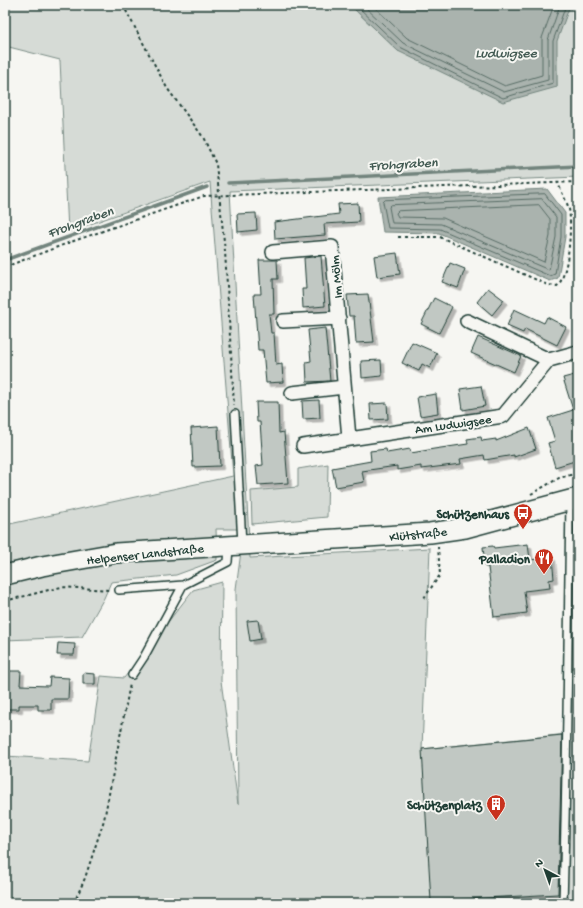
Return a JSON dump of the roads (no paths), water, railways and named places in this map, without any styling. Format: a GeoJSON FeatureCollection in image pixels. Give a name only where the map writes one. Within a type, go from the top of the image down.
{"type":"FeatureCollection","features":[{"type":"Feature","properties":{"kind":"main road","name":"Klütstraße"},"geometry":{"type":"LineString","coordinates":[[287,542],[387,537],[438,532],[486,523],[574,499]]}},
{"type":"Feature","properties":{"kind":"main road","name":"Helpenser Landstraße"},"geometry":{"type":"LineString","coordinates":[[5,575],[42,566],[116,554],[287,542]]}},
{"type":"Feature","properties":{"kind":"street","name":"Im Mölm"},"geometry":{"type":"LineString","coordinates":[[273,252],[332,247],[349,438]]}},
{"type":"Feature","properties":{"kind":"street","name":"Im Mölm"},"geometry":{"type":"LineString","coordinates":[[283,321],[339,318]]}},
{"type":"Feature","properties":{"kind":"street"},"geometry":{"type":"LineString","coordinates":[[467,321],[549,360],[578,352]]}},
{"type":"Feature","properties":{"kind":"street","name":"Am Ludwigsee"},"geometry":{"type":"LineString","coordinates":[[303,446],[503,416],[549,360]]}},
{"type":"Feature","properties":{"kind":"street"},"geometry":{"type":"LineString","coordinates":[[292,393],[344,388]]}},
{"type":"Feature","properties":{"kind":"lane"},"geometry":{"type":"LineString","coordinates":[[119,590],[183,585],[228,562],[235,545],[235,414]]}},
{"type":"Feature","properties":{"kind":"lane","name":"Klütstraße"},"geometry":{"type":"LineString","coordinates":[[563,903],[568,734],[567,699],[574,499]]}},
{"type":"Feature","properties":{"kind":"lane"},"geometry":{"type":"LineString","coordinates":[[132,675],[144,657],[183,585]]}},
{"type":"Feature","properties":{"kind":"water","name":"Ludwigsee"},"geometry":{"type":"Polygon","coordinates":[[[350,5],[570,5],[557,41],[557,87],[503,102],[398,51],[350,5]]]}},
{"type":"Feature","properties":{"kind":"water"},"geometry":{"type":"Polygon","coordinates":[[[547,189],[565,213],[565,237],[558,278],[550,281],[439,233],[383,232],[378,197],[547,189]]]}},
{"type":"Feature","properties":{"kind":"waterway","name":"Frohgraben"},"geometry":{"type":"LineString","coordinates":[[228,183],[578,166]]}},
{"type":"Feature","properties":{"kind":"waterway","name":"Frohgraben"},"geometry":{"type":"LineString","coordinates":[[5,260],[207,187]]}},
{"type":"Feature","properties":{"kind":"place","name":"Schützenhaus"},"geometry":{"type":"Point","coordinates":[523,530]}},
{"type":"Feature","properties":{"kind":"place","name":"Palladion"},"geometry":{"type":"Point","coordinates":[544,575]}},
{"type":"Feature","properties":{"kind":"place","name":"Schützenplatz"},"geometry":{"type":"Point","coordinates":[496,821]}}]}
